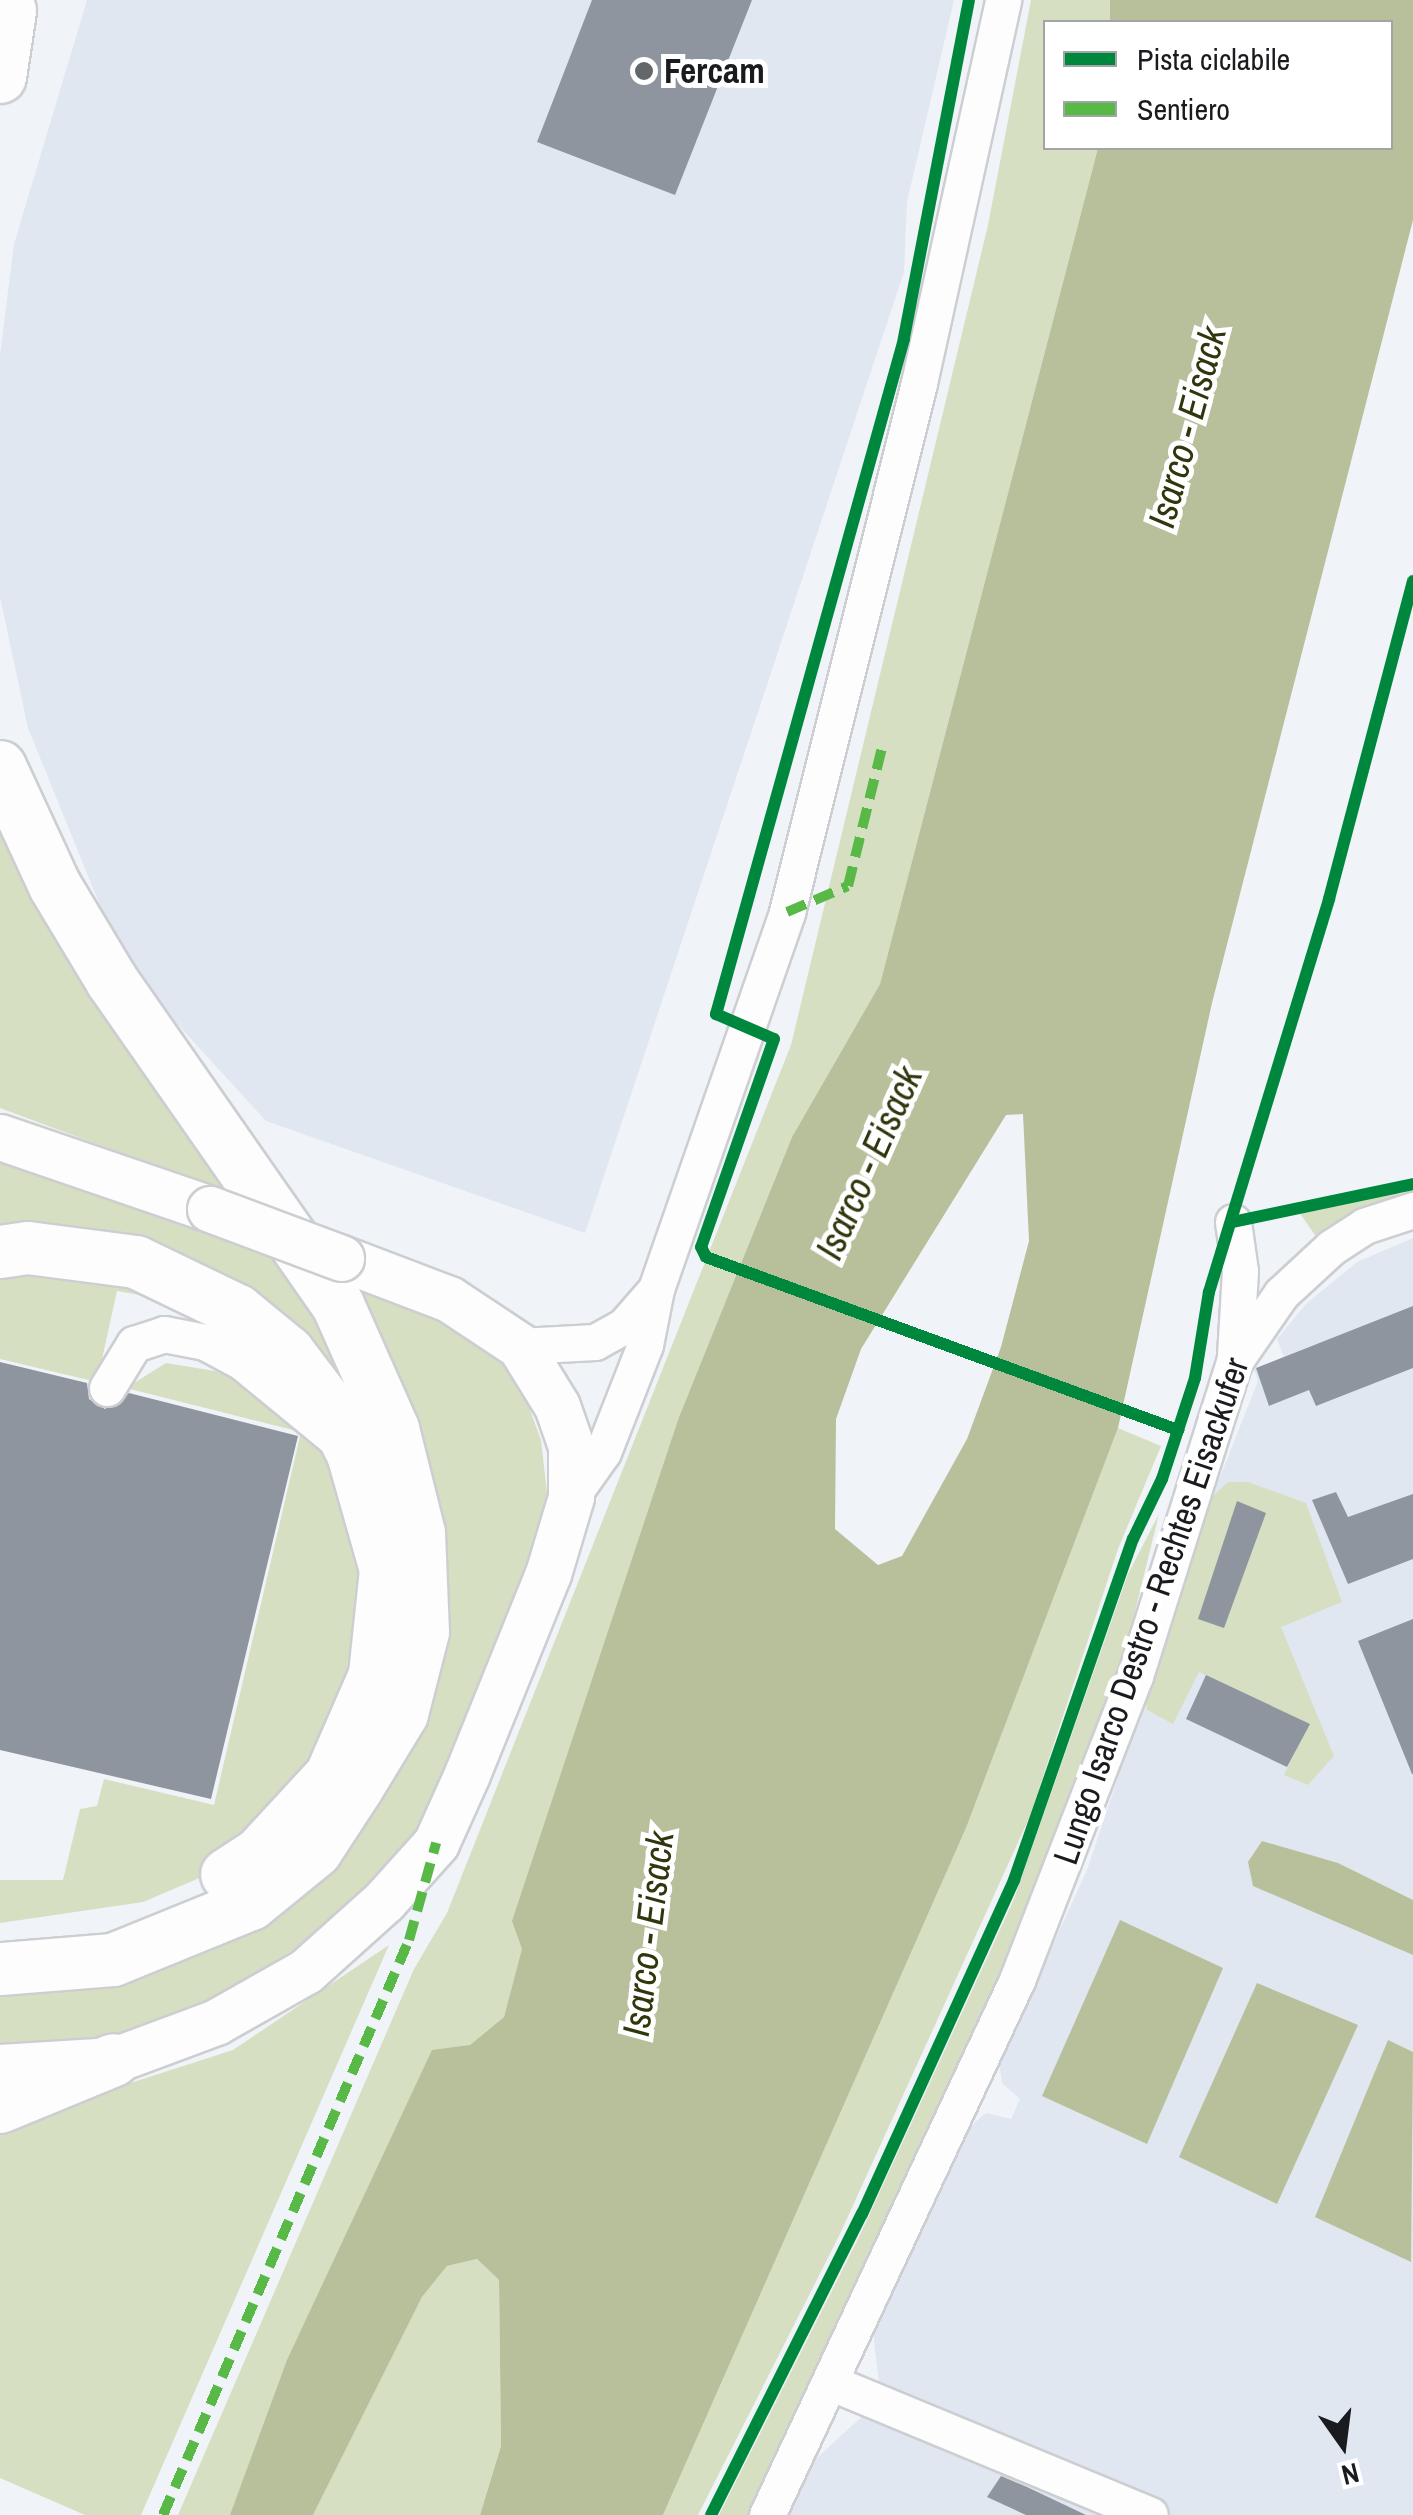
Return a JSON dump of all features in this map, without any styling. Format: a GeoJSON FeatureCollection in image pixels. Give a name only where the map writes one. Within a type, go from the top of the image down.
{"type":"FeatureCollection","features":[{"type":"Feature","properties":{"kind":"highway"},"geometry":{"type":"LineString","coordinates":[[0,77],[8,16]]}},
{"type":"Feature","properties":{"kind":"highway"},"geometry":{"type":"LineString","coordinates":[[0,767],[54,886],[112,981],[338,1305],[393,1428],[418,1533],[422,1632],[402,1714],[357,1788],[316,1850],[250,1904],[113,1960],[0,1968]]}},
{"type":"Feature","properties":{"kind":"highway"},"geometry":{"type":"LineString","coordinates":[[0,1252],[28,1248],[136,1262],[238,1311],[288,1352],[329,1406],[353,1454],[386,1570],[384,1628],[357,1727],[331,1776],[259,1854],[207,1889],[146,1914],[78,1930],[0,1936]]}},
{"type":"Feature","properties":{"kind":"highway"},"geometry":{"type":"LineString","coordinates":[[0,2107],[114,2060]]}},
{"type":"Feature","properties":{"kind":"main road"},"geometry":{"type":"LineString","coordinates":[[0,1137],[210,1209],[449,1300],[520,1346],[557,1406],[571,1446],[571,1497],[525,1637],[436,1843],[384,1901],[306,1970],[216,2022],[114,2060],[0,2067]]}},
{"type":"Feature","properties":{"kind":"street"},"geometry":{"type":"LineString","coordinates":[[571,1497],[602,1452],[645,1345],[656,1289],[787,912],[919,383],[1004,0]]}},
{"type":"Feature","properties":{"kind":"street","name":"Lungo Isarco Destro - Rechtes Eisackufer"},"geometry":{"type":"LineString","coordinates":[[767,2515],[832,2383],[1017,1980],[1134,1676],[1234,1362],[1281,1294],[1332,1247],[1364,1226],[1413,1210]]}},
{"type":"Feature","properties":{"kind":"street"},"geometry":{"type":"LineString","coordinates":[[1234,1222],[1240,1271],[1234,1362]]}},
{"type":"Feature","properties":{"kind":"street"},"geometry":{"type":"LineString","coordinates":[[520,1346],[595,1342],[624,1326],[656,1289]]}},
{"type":"Feature","properties":{"kind":"street"},"geometry":{"type":"LineString","coordinates":[[107,1388],[134,1344],[164,1334],[205,1342],[242,1362],[353,1454]]}},
{"type":"Feature","properties":{"kind":"street"},"geometry":{"type":"LineString","coordinates":[[832,2383],[1150,2515]]}},
{"type":"Feature","properties":{"kind":"shaded area","name":"Fercam"},"geometry":{"type":"Polygon","coordinates":[[[87,0],[954,0],[907,202],[904,272],[585,1233],[266,1121],[125,967],[28,728],[0,597],[0,355],[14,244],[87,0]]]}},
{"type":"Feature","properties":{"kind":"shaded area"},"geometry":{"type":"Polygon","coordinates":[[[1031,0],[1110,0],[1110,20],[1043,20],[1043,150],[1097,150],[880,984],[792,1137],[679,1417],[504,2017],[470,2045],[230,2515],[178,2515],[414,1969],[447,1913],[791,1045],[988,225],[1031,0]]]}},
{"type":"Feature","properties":{"kind":"shaded area"},"geometry":{"type":"Polygon","coordinates":[[[0,805],[296,1266],[373,1421],[297,1342],[0,1244],[0,1158],[259,1252],[214,1188],[0,1108],[0,805]]]}},
{"type":"Feature","properties":{"kind":"shaded area"},"geometry":{"type":"Polygon","coordinates":[[[1397,1193],[1405,1195],[1319,1241],[1299,1212],[1397,1193]]]}},
{"type":"Feature","properties":{"kind":"shaded area"},"geometry":{"type":"Polygon","coordinates":[[[1413,1238],[1413,2515],[788,2515],[811,2463],[866,2413],[879,2384],[873,2333],[972,2125],[986,2113],[1011,2119],[1020,2099],[1002,2083],[999,2063],[1087,1870],[1212,1497],[1258,1381],[1254,1369],[1284,1357],[1277,1339],[1306,1304],[1357,1262],[1413,1238]]]}},
{"type":"Feature","properties":{"kind":"shaded area"},"geometry":{"type":"Polygon","coordinates":[[[86,1267],[163,1299],[117,1291],[97,1382],[0,1359],[0,1272],[86,1267]]]}},
{"type":"Feature","properties":{"kind":"shaded area"},"geometry":{"type":"Polygon","coordinates":[[[328,1273],[483,1337],[519,1380],[541,1440],[547,1493],[537,1544],[455,1757],[412,1842],[366,1895],[313,1937],[221,1996],[118,2036],[0,2054],[0,1983],[100,1975],[397,1753],[328,1273]]]}},
{"type":"Feature","properties":{"kind":"shaded area"},"geometry":{"type":"Polygon","coordinates":[[[166,1363],[227,1373],[342,1464],[372,1562],[338,1746],[216,1871],[143,1902],[0,1923],[0,1880],[63,1880],[80,1809],[97,1806],[104,1779],[214,1805],[301,1432],[126,1388],[166,1363]]]}},
{"type":"Feature","properties":{"kind":"shaded area"},"geometry":{"type":"Polygon","coordinates":[[[1118,1428],[1161,1446],[1118,1549],[1030,1816],[840,2234],[698,2515],[663,2515],[966,1828],[1118,1428]]]}},
{"type":"Feature","properties":{"kind":"shaded area"},"geometry":{"type":"Polygon","coordinates":[[[1228,1482],[1248,1482],[1306,1503],[1342,1602],[1281,1627],[1334,1756],[1308,1785],[1284,1775],[1309,1724],[1199,1672],[1173,1724],[1147,1710],[1145,1696],[1212,1497],[1228,1482]]]}},
{"type":"Feature","properties":{"kind":"shaded area"},"geometry":{"type":"Polygon","coordinates":[[[1159,1514],[1126,1648],[1032,1911],[753,2515],[719,2515],[861,2233],[1014,1899],[1128,1574],[1159,1514]]]}},
{"type":"Feature","properties":{"kind":"shaded area"},"geometry":{"type":"Polygon","coordinates":[[[389,1945],[141,2515],[85,2515],[0,2478],[0,2125],[233,2050],[389,1945]]]}},
{"type":"Feature","properties":{"kind":"shaded area"},"geometry":{"type":"Polygon","coordinates":[[[477,2259],[499,2280],[501,2446],[480,2515],[313,2515],[422,2297],[447,2266],[477,2259]]]}},
{"type":"Feature","properties":{"kind":"water","name":"Isarco - Eisack"},"geometry":{"type":"Polygon","coordinates":[[[1110,0],[1413,0],[1413,220],[1212,1003],[1118,1428],[966,1828],[663,2515],[480,2515],[501,2446],[499,2280],[477,2259],[447,2266],[422,2297],[313,2515],[230,2515],[287,2360],[432,2050],[470,2045],[504,2017],[522,1949],[512,1921],[679,1417],[792,1137],[880,984],[1097,150],[1393,150],[1393,20],[1110,20],[1110,0]],[[1023,1114],[1006,1115],[861,1349],[836,1419],[835,1529],[878,1565],[902,1556],[967,1439],[1001,1347],[1029,1241],[1023,1114]]]}},
{"type":"Feature","properties":{"kind":"water"},"geometry":{"type":"Polygon","coordinates":[[[1262,1841],[1338,1863],[1413,1900],[1413,1955],[1253,1886],[1248,1862],[1262,1841]]]}},
{"type":"Feature","properties":{"kind":"water"},"geometry":{"type":"Polygon","coordinates":[[[1120,1920],[1223,1968],[1147,2144],[1042,2096],[1120,1920]]]}},
{"type":"Feature","properties":{"kind":"water"},"geometry":{"type":"Polygon","coordinates":[[[1257,1983],[1358,2025],[1277,2204],[1179,2157],[1257,1983]]]}},
{"type":"Feature","properties":{"kind":"water"},"geometry":{"type":"Polygon","coordinates":[[[1388,2040],[1413,2052],[1411,2262],[1315,2217],[1388,2040]]]}},
{"type":"Feature","properties":{"kind":"building","name":"Fercam"},"geometry":{"type":"Polygon","coordinates":[[[592,0],[752,0],[675,195],[537,142],[592,0]]]}},
{"type":"Feature","properties":{"kind":"building"},"geometry":{"type":"Polygon","coordinates":[[[1413,1306],[1413,1368],[1316,1406],[1309,1390],[1269,1406],[1256,1368],[1413,1306]]]}},
{"type":"Feature","properties":{"kind":"building"},"geometry":{"type":"Polygon","coordinates":[[[0,1362],[87,1383],[89,1399],[105,1409],[129,1393],[298,1436],[211,1799],[0,1750],[0,1362]]]}},
{"type":"Feature","properties":{"kind":"building"},"geometry":{"type":"Polygon","coordinates":[[[1336,1492],[1348,1517],[1413,1494],[1413,1559],[1348,1584],[1312,1500],[1336,1492]]]}},
{"type":"Feature","properties":{"kind":"building"},"geometry":{"type":"Polygon","coordinates":[[[1237,1501],[1266,1513],[1224,1628],[1198,1619],[1237,1501]]]}},
{"type":"Feature","properties":{"kind":"building"},"geometry":{"type":"Polygon","coordinates":[[[1413,1619],[1413,1774],[1412,1774],[1358,1641],[1413,1619]]]}},
{"type":"Feature","properties":{"kind":"building"},"geometry":{"type":"Polygon","coordinates":[[[1206,1675],[1310,1724],[1287,1767],[1186,1719],[1206,1675]]]}},
{"type":"Feature","properties":{"kind":"building"},"geometry":{"type":"Polygon","coordinates":[[[1001,2476],[1086,2515],[1026,2515],[987,2497],[1001,2476]]]}},
{"type":"Feature","properties":{"kind":"marked path"},"geometry":{"type":"LineString","coordinates":[[787,912],[848,886],[883,744]]}},
{"type":"Feature","properties":{"kind":"marked path"},"geometry":{"type":"LineString","coordinates":[[163,2515],[409,1940],[436,1843]]}},
{"type":"Feature","properties":{"kind":"cycle path"},"geometry":{"type":"LineString","coordinates":[[969,0],[904,339],[716,1014],[774,1039],[701,1247],[706,1257],[1178,1430]]}},
{"type":"Feature","properties":{"kind":"cycle path"},"geometry":{"type":"LineString","coordinates":[[711,2515],[862,2214],[1014,1880],[1133,1539],[1162,1479],[1195,1378],[1209,1292],[1329,899],[1413,581]]}},
{"type":"Feature","properties":{"kind":"cycle path"},"geometry":{"type":"LineString","coordinates":[[1233,1222],[1413,1184]]}},
{"type":"Feature","properties":{"kind":"place","name":"Fercam"},"geometry":{"type":"Point","coordinates":[644,71]}}]}
